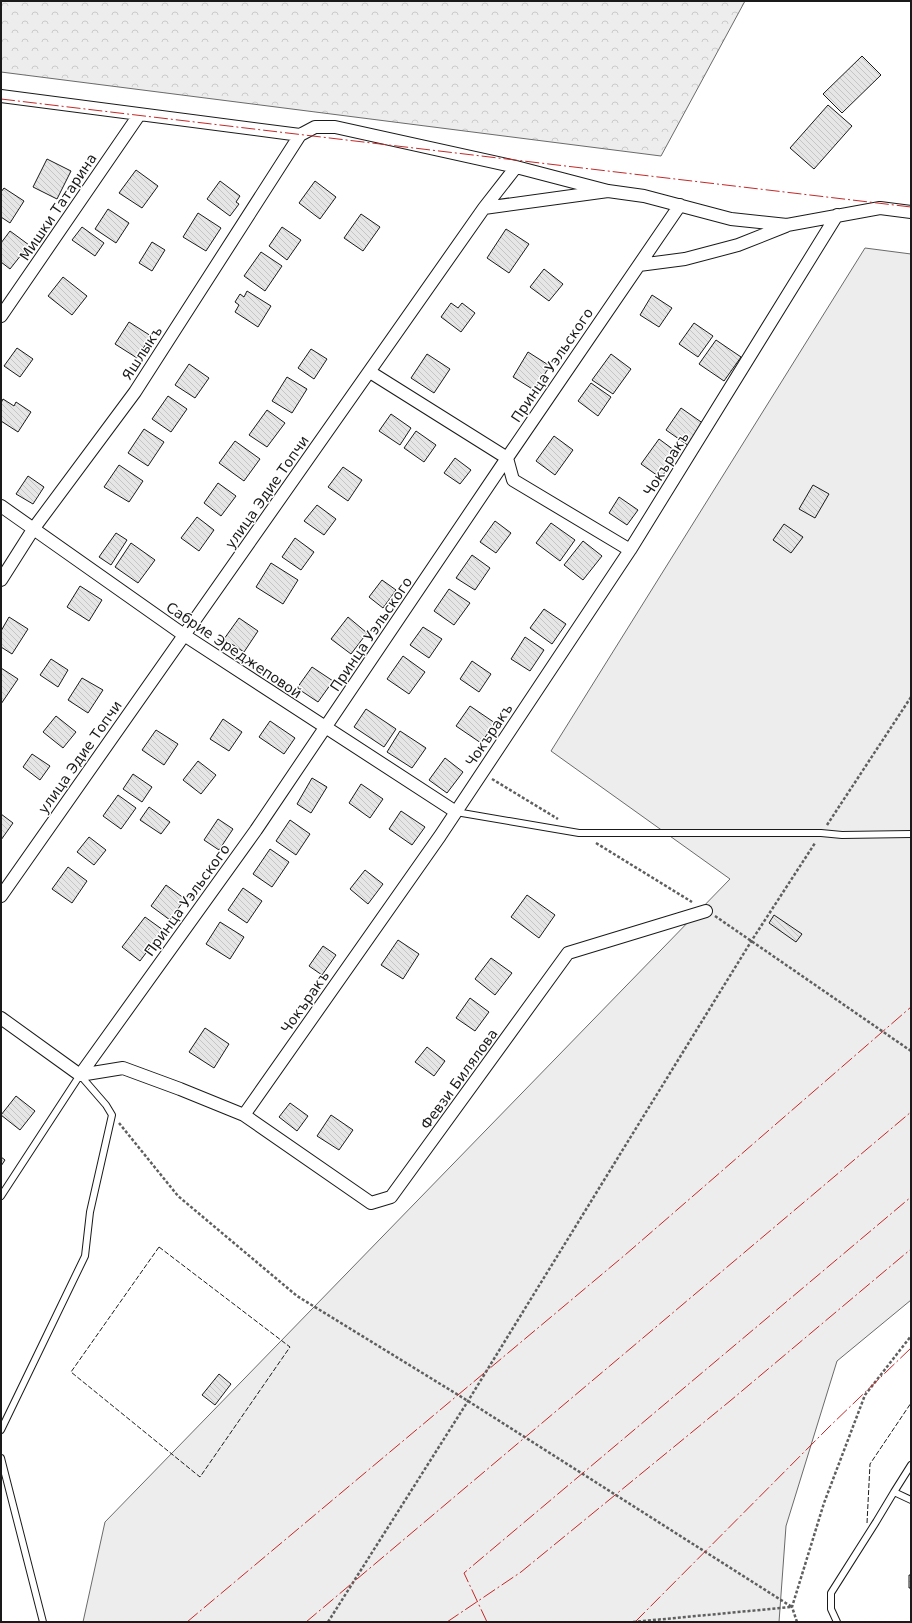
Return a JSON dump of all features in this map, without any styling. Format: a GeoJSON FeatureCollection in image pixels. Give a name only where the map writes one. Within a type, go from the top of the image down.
{"type":"FeatureCollection","features":[{"type":"Feature","properties":{"kind":"street"},"geometry":{"type":"LineString","coordinates":[[1,96],[300,135],[315,127],[335,127],[516,167],[608,191],[644,196],[732,219],[787,225]]}},
{"type":"Feature","properties":{"kind":"street","name":"Мишки Татарина"},"geometry":{"type":"LineString","coordinates":[[1,316],[139,115]]}},
{"type":"Feature","properties":{"kind":"street","name":"Яшлыкъ"},"geometry":{"type":"LineString","coordinates":[[1,580],[34,528],[135,392],[300,135]]}},
{"type":"Feature","properties":{"kind":"street","name":"улица Эдие Топчи"},"geometry":{"type":"LineString","coordinates":[[1,896],[484,208],[516,167]]}},
{"type":"Feature","properties":{"kind":"street"},"geometry":{"type":"LineString","coordinates":[[484,208],[608,191]]}},
{"type":"Feature","properties":{"kind":"street","name":"Принца Уэльского"},"geometry":{"type":"LineString","coordinates":[[80,1075],[256,830],[680,205]]}},
{"type":"Feature","properties":{"kind":"street"},"geometry":{"type":"LineString","coordinates":[[639,265],[685,259],[738,245],[787,225],[837,215],[880,208],[911,212]]}},
{"type":"Feature","properties":{"kind":"street","name":"Чокъракъ"},"geometry":{"type":"LineString","coordinates":[[244,1115],[456,812],[630,550],[837,215]]}},
{"type":"Feature","properties":{"kind":"street"},"geometry":{"type":"LineString","coordinates":[[370,372],[507,458],[513,480],[630,550]]}},
{"type":"Feature","properties":{"kind":"street","name":"Сабрие Эреджеповой"},"geometry":{"type":"LineString","coordinates":[[1,506],[184,635],[456,812]]}},
{"type":"Feature","properties":{"kind":"street","name":"Февзи Билялова"},"geometry":{"type":"LineString","coordinates":[[244,1115],[371,1202],[391,1197],[568,953],[706,910]]}},
{"type":"Feature","properties":{"kind":"street"},"geometry":{"type":"LineString","coordinates":[[1,1018],[80,1075],[123,1068],[244,1115]]}},
{"type":"Feature","properties":{"kind":"lane"},"geometry":{"type":"LineString","coordinates":[[456,812],[580,833],[821,833],[842,835],[911,834]]}},
{"type":"Feature","properties":{"kind":"lane"},"geometry":{"type":"LineString","coordinates":[[1,1196],[80,1075],[106,1105],[112,1115],[90,1212],[85,1256],[1,1430]]}},
{"type":"Feature","properties":{"kind":"lane"},"geometry":{"type":"LineString","coordinates":[[1,1458],[43,1622]]}},
{"type":"Feature","properties":{"kind":"lane"},"geometry":{"type":"LineString","coordinates":[[837,1622],[830,1609],[831,1593],[911,1466]]}},
{"type":"Feature","properties":{"kind":"lane"},"geometry":{"type":"LineString","coordinates":[[894,1492],[911,1500]]}},
{"type":"Feature","properties":{"kind":"path"},"geometry":{"type":"LineString","coordinates":[[328,1622],[468,1401],[752,940],[911,697]]}},
{"type":"Feature","properties":{"kind":"path"},"geometry":{"type":"LineString","coordinates":[[112,1115],[178,1196],[297,1296],[468,1401],[792,1607]]}},
{"type":"Feature","properties":{"kind":"path"},"geometry":{"type":"LineString","coordinates":[[797,1622],[792,1607],[824,1503],[865,1395],[911,1336]]}},
{"type":"Feature","properties":{"kind":"path"},"geometry":{"type":"LineString","coordinates":[[633,1622],[792,1607]]}},
{"type":"Feature","properties":{"kind":"shaded area"},"geometry":{"type":"Polygon","coordinates":[[[865,248],[911,254],[911,1300],[837,1361],[786,1526],[779,1622],[83,1622],[105,1522],[730,879],[551,751],[865,248]]]}},
{"type":"Feature","properties":{"kind":"green space"},"geometry":{"type":"Polygon","coordinates":[[[1,1],[745,1],[661,156],[1,72],[1,1]]]}},
{"type":"Feature","properties":{"kind":"building"},"geometry":{"type":"Polygon","coordinates":[[[862,56],[881,75],[842,113],[823,94],[862,56]]]}},
{"type":"Feature","properties":{"kind":"building"},"geometry":{"type":"Polygon","coordinates":[[[828,105],[852,126],[814,169],[790,148],[828,105]]]}},
{"type":"Feature","properties":{"kind":"building"},"geometry":{"type":"Polygon","coordinates":[[[47,159],[71,171],[57,199],[33,187],[47,159]]]}},
{"type":"Feature","properties":{"kind":"building"},"geometry":{"type":"Polygon","coordinates":[[[136,170],[158,186],[142,208],[119,193],[136,170]]]}},
{"type":"Feature","properties":{"kind":"building"},"geometry":{"type":"Polygon","coordinates":[[[220,181],[240,196],[236,202],[239,204],[230,216],[207,199],[220,181]]]}},
{"type":"Feature","properties":{"kind":"building"},"geometry":{"type":"Polygon","coordinates":[[[315,181],[336,197],[320,219],[299,203],[315,181]]]}},
{"type":"Feature","properties":{"kind":"building"},"geometry":{"type":"Polygon","coordinates":[[[4,188],[24,201],[10,223],[1,217],[1,192],[4,188]]]}},
{"type":"Feature","properties":{"kind":"building"},"geometry":{"type":"Polygon","coordinates":[[[108,209],[129,223],[116,243],[95,229],[108,209]]]}},
{"type":"Feature","properties":{"kind":"building"},"geometry":{"type":"Polygon","coordinates":[[[198,213],[221,228],[206,251],[183,237],[198,213]]]}},
{"type":"Feature","properties":{"kind":"building"},"geometry":{"type":"Polygon","coordinates":[[[361,214],[380,227],[363,251],[344,238],[361,214]]]}},
{"type":"Feature","properties":{"kind":"building"},"geometry":{"type":"Polygon","coordinates":[[[82,227],[104,243],[95,256],[72,240],[82,227]]]}},
{"type":"Feature","properties":{"kind":"building"},"geometry":{"type":"Polygon","coordinates":[[[282,227],[301,240],[287,260],[269,246],[282,227]]]}},
{"type":"Feature","properties":{"kind":"building"},"geometry":{"type":"Polygon","coordinates":[[[506,229],[529,244],[509,273],[487,258],[506,229]]]}},
{"type":"Feature","properties":{"kind":"building"},"geometry":{"type":"Polygon","coordinates":[[[10,231],[29,245],[10,269],[1,262],[1,243],[10,231]]]}},
{"type":"Feature","properties":{"kind":"building"},"geometry":{"type":"Polygon","coordinates":[[[152,242],[165,250],[152,271],[139,263],[152,242]]]}},
{"type":"Feature","properties":{"kind":"building"},"geometry":{"type":"Polygon","coordinates":[[[261,252],[282,266],[265,291],[244,276],[261,252]]]}},
{"type":"Feature","properties":{"kind":"building"},"geometry":{"type":"Polygon","coordinates":[[[544,269],[563,284],[549,301],[530,287],[544,269]]]}},
{"type":"Feature","properties":{"kind":"building"},"geometry":{"type":"Polygon","coordinates":[[[63,277],[87,296],[72,315],[48,296],[63,277]]]}},
{"type":"Feature","properties":{"kind":"building"},"geometry":{"type":"Polygon","coordinates":[[[247,291],[271,306],[258,327],[235,312],[239,305],[235,302],[240,294],[244,297],[247,291]]]}},
{"type":"Feature","properties":{"kind":"building"},"geometry":{"type":"Polygon","coordinates":[[[652,295],[672,308],[659,327],[640,315],[652,295]]]}},
{"type":"Feature","properties":{"kind":"building"},"geometry":{"type":"Polygon","coordinates":[[[451,303],[458,308],[462,303],[475,313],[461,332],[441,317],[451,303]]]}},
{"type":"Feature","properties":{"kind":"building"},"geometry":{"type":"Polygon","coordinates":[[[129,322],[151,336],[137,358],[115,344],[129,322]]]}},
{"type":"Feature","properties":{"kind":"building"},"geometry":{"type":"Polygon","coordinates":[[[694,323],[713,336],[698,357],[679,344],[694,323]]]}},
{"type":"Feature","properties":{"kind":"building"},"geometry":{"type":"Polygon","coordinates":[[[716,340],[741,357],[724,381],[699,364],[716,340]]]}},
{"type":"Feature","properties":{"kind":"building"},"geometry":{"type":"Polygon","coordinates":[[[17,348],[33,359],[20,377],[4,366],[17,348]]]}},
{"type":"Feature","properties":{"kind":"building"},"geometry":{"type":"Polygon","coordinates":[[[311,349],[327,359],[314,379],[298,368],[311,349]]]}},
{"type":"Feature","properties":{"kind":"building"},"geometry":{"type":"Polygon","coordinates":[[[528,352],[550,366],[534,390],[513,377],[528,352]]]}},
{"type":"Feature","properties":{"kind":"building"},"geometry":{"type":"Polygon","coordinates":[[[427,354],[450,369],[434,393],[411,378],[427,354]]]}},
{"type":"Feature","properties":{"kind":"building"},"geometry":{"type":"Polygon","coordinates":[[[611,354],[631,369],[613,394],[592,380],[611,354]]]}},
{"type":"Feature","properties":{"kind":"building"},"geometry":{"type":"Polygon","coordinates":[[[189,364],[209,378],[195,398],[175,385],[189,364]]]}},
{"type":"Feature","properties":{"kind":"building"},"geometry":{"type":"Polygon","coordinates":[[[287,377],[307,389],[292,413],[272,401],[287,377]]]}},
{"type":"Feature","properties":{"kind":"building"},"geometry":{"type":"Polygon","coordinates":[[[591,383],[611,397],[598,416],[578,401],[591,383]]]}},
{"type":"Feature","properties":{"kind":"building"},"geometry":{"type":"Polygon","coordinates":[[[168,396],[187,409],[171,432],[152,419],[168,396]]]}},
{"type":"Feature","properties":{"kind":"building"},"geometry":{"type":"Polygon","coordinates":[[[3,399],[14,406],[16,402],[31,412],[18,432],[1,421],[1,403],[3,399]]]}},
{"type":"Feature","properties":{"kind":"building"},"geometry":{"type":"Polygon","coordinates":[[[681,408],[704,424],[689,446],[666,430],[681,408]]]}},
{"type":"Feature","properties":{"kind":"building"},"geometry":{"type":"Polygon","coordinates":[[[267,410],[285,423],[267,447],[249,435],[267,410]]]}},
{"type":"Feature","properties":{"kind":"building"},"geometry":{"type":"Polygon","coordinates":[[[391,414],[411,428],[400,445],[379,431],[391,414]]]}},
{"type":"Feature","properties":{"kind":"building"},"geometry":{"type":"Polygon","coordinates":[[[144,429],[164,442],[148,466],[128,453],[144,429]]]}},
{"type":"Feature","properties":{"kind":"building"},"geometry":{"type":"Polygon","coordinates":[[[416,431],[436,445],[424,462],[404,448],[416,431]]]}},
{"type":"Feature","properties":{"kind":"building"},"geometry":{"type":"Polygon","coordinates":[[[554,436],[573,450],[555,475],[536,461],[554,436]]]}},
{"type":"Feature","properties":{"kind":"building"},"geometry":{"type":"Polygon","coordinates":[[[659,439],[678,453],[661,478],[641,464],[659,439]]]}},
{"type":"Feature","properties":{"kind":"building"},"geometry":{"type":"Polygon","coordinates":[[[235,441],[260,459],[244,481],[219,463],[235,441]]]}},
{"type":"Feature","properties":{"kind":"building"},"geometry":{"type":"Polygon","coordinates":[[[455,458],[471,470],[460,484],[444,473],[455,458]]]}},
{"type":"Feature","properties":{"kind":"building"},"geometry":{"type":"Polygon","coordinates":[[[119,465],[143,481],[129,502],[104,487],[119,465]]]}},
{"type":"Feature","properties":{"kind":"building"},"geometry":{"type":"Polygon","coordinates":[[[343,467],[362,480],[348,501],[328,487],[343,467]]]}},
{"type":"Feature","properties":{"kind":"building"},"geometry":{"type":"Polygon","coordinates":[[[28,476],[44,487],[33,504],[16,494],[28,476]]]}},
{"type":"Feature","properties":{"kind":"building"},"geometry":{"type":"Polygon","coordinates":[[[218,483],[236,496],[221,516],[204,503],[218,483]]]}},
{"type":"Feature","properties":{"kind":"building"},"geometry":{"type":"Polygon","coordinates":[[[813,485],[829,494],[815,518],[799,509],[813,485]]]}},
{"type":"Feature","properties":{"kind":"building"},"geometry":{"type":"Polygon","coordinates":[[[619,497],[638,510],[627,525],[609,513],[619,497]]]}},
{"type":"Feature","properties":{"kind":"building"},"geometry":{"type":"Polygon","coordinates":[[[317,505],[336,519],[324,535],[304,521],[317,505]]]}},
{"type":"Feature","properties":{"kind":"building"},"geometry":{"type":"Polygon","coordinates":[[[197,517],[214,530],[199,551],[181,538],[197,517]]]}},
{"type":"Feature","properties":{"kind":"building"},"geometry":{"type":"Polygon","coordinates":[[[495,521],[511,533],[496,553],[480,542],[495,521]]]}},
{"type":"Feature","properties":{"kind":"building"},"geometry":{"type":"Polygon","coordinates":[[[551,523],[575,540],[560,561],[536,543],[551,523]]]}},
{"type":"Feature","properties":{"kind":"building"},"geometry":{"type":"Polygon","coordinates":[[[784,524],[803,537],[791,553],[773,540],[784,524]]]}},
{"type":"Feature","properties":{"kind":"building"},"geometry":{"type":"Polygon","coordinates":[[[116,533],[127,540],[111,565],[99,557],[116,533]]]}},
{"type":"Feature","properties":{"kind":"building"},"geometry":{"type":"Polygon","coordinates":[[[295,538],[314,552],[301,570],[282,557],[295,538]]]}},
{"type":"Feature","properties":{"kind":"building"},"geometry":{"type":"Polygon","coordinates":[[[583,541],[602,556],[583,580],[564,565],[583,541]]]}},
{"type":"Feature","properties":{"kind":"building"},"geometry":{"type":"Polygon","coordinates":[[[131,543],[155,560],[138,583],[115,567],[131,543]]]}},
{"type":"Feature","properties":{"kind":"building"},"geometry":{"type":"Polygon","coordinates":[[[472,555],[490,568],[475,590],[456,578],[472,555]]]}},
{"type":"Feature","properties":{"kind":"building"},"geometry":{"type":"Polygon","coordinates":[[[271,563],[298,580],[283,604],[256,587],[271,563]]]}},
{"type":"Feature","properties":{"kind":"building"},"geometry":{"type":"Polygon","coordinates":[[[382,580],[396,590],[383,608],[369,597],[382,580]]]}},
{"type":"Feature","properties":{"kind":"building"},"geometry":{"type":"Polygon","coordinates":[[[80,586],[102,600],[89,621],[67,607],[80,586]]]}},
{"type":"Feature","properties":{"kind":"building"},"geometry":{"type":"Polygon","coordinates":[[[449,589],[470,603],[454,625],[434,611],[449,589]]]}},
{"type":"Feature","properties":{"kind":"building"},"geometry":{"type":"Polygon","coordinates":[[[544,609],[566,624],[552,644],[530,628],[544,609]]]}},
{"type":"Feature","properties":{"kind":"building"},"geometry":{"type":"Polygon","coordinates":[[[9,617],[28,629],[12,654],[1,647],[1,631],[9,617]]]}},
{"type":"Feature","properties":{"kind":"building"},"geometry":{"type":"Polygon","coordinates":[[[348,617],[367,633],[351,654],[331,639],[348,617]]]}},
{"type":"Feature","properties":{"kind":"building"},"geometry":{"type":"Polygon","coordinates":[[[239,618],[258,631],[244,652],[224,639],[239,618]]]}},
{"type":"Feature","properties":{"kind":"building"},"geometry":{"type":"Polygon","coordinates":[[[423,627],[442,639],[429,658],[410,645],[423,627]]]}},
{"type":"Feature","properties":{"kind":"building"},"geometry":{"type":"Polygon","coordinates":[[[525,637],[544,650],[530,671],[511,659],[525,637]]]}},
{"type":"Feature","properties":{"kind":"building"},"geometry":{"type":"Polygon","coordinates":[[[403,656],[425,672],[409,694],[387,679],[403,656]]]}},
{"type":"Feature","properties":{"kind":"building"},"geometry":{"type":"Polygon","coordinates":[[[51,659],[68,670],[58,687],[40,675],[51,659]]]}},
{"type":"Feature","properties":{"kind":"building"},"geometry":{"type":"Polygon","coordinates":[[[472,661],[491,674],[479,692],[460,679],[472,661]]]}},
{"type":"Feature","properties":{"kind":"building"},"geometry":{"type":"Polygon","coordinates":[[[312,667],[333,681],[318,702],[297,688],[312,667]]]}},
{"type":"Feature","properties":{"kind":"building"},"geometry":{"type":"Polygon","coordinates":[[[1,668],[18,679],[1,704],[1,668]]]}},
{"type":"Feature","properties":{"kind":"building"},"geometry":{"type":"Polygon","coordinates":[[[82,678],[103,690],[88,713],[68,700],[82,678]]]}},
{"type":"Feature","properties":{"kind":"building"},"geometry":{"type":"Polygon","coordinates":[[[470,706],[495,723],[481,743],[456,726],[470,706]]]}},
{"type":"Feature","properties":{"kind":"building"},"geometry":{"type":"Polygon","coordinates":[[[366,709],[396,729],[384,747],[354,727],[366,709]]]}},
{"type":"Feature","properties":{"kind":"building"},"geometry":{"type":"Polygon","coordinates":[[[56,716],[76,732],[63,748],[43,732],[56,716]]]}},
{"type":"Feature","properties":{"kind":"building"},"geometry":{"type":"Polygon","coordinates":[[[223,719],[242,732],[229,751],[210,739],[223,719]]]}},
{"type":"Feature","properties":{"kind":"building"},"geometry":{"type":"Polygon","coordinates":[[[270,721],[295,738],[284,754],[259,737],[270,721]]]}},
{"type":"Feature","properties":{"kind":"building"},"geometry":{"type":"Polygon","coordinates":[[[156,730],[178,744],[164,765],[142,750],[156,730]]]}},
{"type":"Feature","properties":{"kind":"building"},"geometry":{"type":"Polygon","coordinates":[[[400,731],[426,748],[412,768],[387,752],[400,731]]]}},
{"type":"Feature","properties":{"kind":"building"},"geometry":{"type":"Polygon","coordinates":[[[32,754],[50,766],[40,780],[23,767],[32,754]]]}},
{"type":"Feature","properties":{"kind":"building"},"geometry":{"type":"Polygon","coordinates":[[[445,758],[463,772],[447,793],[429,780],[445,758]]]}},
{"type":"Feature","properties":{"kind":"building"},"geometry":{"type":"Polygon","coordinates":[[[198,761],[216,775],[201,794],[183,780],[198,761]]]}},
{"type":"Feature","properties":{"kind":"building"},"geometry":{"type":"Polygon","coordinates":[[[133,774],[152,787],[142,802],[123,789],[133,774]]]}},
{"type":"Feature","properties":{"kind":"building"},"geometry":{"type":"Polygon","coordinates":[[[312,778],[327,787],[311,813],[297,804],[312,778]]]}},
{"type":"Feature","properties":{"kind":"building"},"geometry":{"type":"Polygon","coordinates":[[[361,784],[383,799],[370,818],[349,803],[361,784]]]}},
{"type":"Feature","properties":{"kind":"building"},"geometry":{"type":"Polygon","coordinates":[[[118,795],[136,808],[121,829],[103,816],[118,795]]]}},
{"type":"Feature","properties":{"kind":"building"},"geometry":{"type":"Polygon","coordinates":[[[149,807],[170,822],[161,834],[140,820],[149,807]]]}},
{"type":"Feature","properties":{"kind":"building"},"geometry":{"type":"Polygon","coordinates":[[[401,811],[425,827],[412,845],[389,829],[401,811]]]}},
{"type":"Feature","properties":{"kind":"building"},"geometry":{"type":"Polygon","coordinates":[[[1,814],[13,823],[1,840],[1,814]]]}},
{"type":"Feature","properties":{"kind":"building"},"geometry":{"type":"Polygon","coordinates":[[[218,819],[233,829],[219,850],[204,840],[218,819]]]}},
{"type":"Feature","properties":{"kind":"building"},"geometry":{"type":"Polygon","coordinates":[[[290,820],[310,834],[296,855],[276,841],[290,820]]]}},
{"type":"Feature","properties":{"kind":"building"},"geometry":{"type":"Polygon","coordinates":[[[89,837],[106,850],[94,865],[77,852],[89,837]]]}},
{"type":"Feature","properties":{"kind":"building"},"geometry":{"type":"Polygon","coordinates":[[[270,849],[289,862],[272,887],[253,874],[270,849]]]}},
{"type":"Feature","properties":{"kind":"building"},"geometry":{"type":"Polygon","coordinates":[[[68,867],[87,881],[72,903],[52,889],[68,867]]]}},
{"type":"Feature","properties":{"kind":"building"},"geometry":{"type":"Polygon","coordinates":[[[365,870],[383,884],[368,904],[350,889],[365,870]]]}},
{"type":"Feature","properties":{"kind":"building"},"geometry":{"type":"Polygon","coordinates":[[[166,885],[185,899],[170,920],[151,906],[166,885]]]}},
{"type":"Feature","properties":{"kind":"building"},"geometry":{"type":"Polygon","coordinates":[[[243,888],[262,901],[247,923],[228,910],[243,888]]]}},
{"type":"Feature","properties":{"kind":"building"},"geometry":{"type":"Polygon","coordinates":[[[527,895],[555,915],[539,938],[511,917],[527,895]]]}},
{"type":"Feature","properties":{"kind":"building"},"geometry":{"type":"Polygon","coordinates":[[[774,915],[802,934],[796,942],[769,923],[774,915]]]}},
{"type":"Feature","properties":{"kind":"building"},"geometry":{"type":"Polygon","coordinates":[[[145,917],[163,930],[140,961],[122,947],[145,917]]]}},
{"type":"Feature","properties":{"kind":"building"},"geometry":{"type":"Polygon","coordinates":[[[220,922],[244,937],[230,959],[206,944],[220,922]]]}},
{"type":"Feature","properties":{"kind":"building"},"geometry":{"type":"Polygon","coordinates":[[[398,940],[419,954],[403,979],[381,965],[398,940]]]}},
{"type":"Feature","properties":{"kind":"building"},"geometry":{"type":"Polygon","coordinates":[[[323,946],[336,955],[322,975],[309,966],[323,946]]]}},
{"type":"Feature","properties":{"kind":"building"},"geometry":{"type":"Polygon","coordinates":[[[491,958],[512,973],[495,995],[475,979],[491,958]]]}},
{"type":"Feature","properties":{"kind":"building"},"geometry":{"type":"Polygon","coordinates":[[[470,998],[489,1012],[475,1031],[456,1018],[470,998]]]}},
{"type":"Feature","properties":{"kind":"building"},"geometry":{"type":"Polygon","coordinates":[[[205,1028],[229,1044],[214,1068],[189,1052],[205,1028]]]}},
{"type":"Feature","properties":{"kind":"building"},"geometry":{"type":"Polygon","coordinates":[[[427,1047],[445,1061],[434,1076],[415,1062],[427,1047]]]}},
{"type":"Feature","properties":{"kind":"building"},"geometry":{"type":"Polygon","coordinates":[[[16,1096],[35,1111],[20,1130],[1,1115],[16,1096]]]}},
{"type":"Feature","properties":{"kind":"building"},"geometry":{"type":"Polygon","coordinates":[[[290,1103],[308,1116],[297,1131],[279,1117],[290,1103]]]}},
{"type":"Feature","properties":{"kind":"building"},"geometry":{"type":"Polygon","coordinates":[[[331,1115],[353,1130],[339,1150],[317,1136],[331,1115]]]}},
{"type":"Feature","properties":{"kind":"building"},"geometry":{"type":"Polygon","coordinates":[[[1,1157],[5,1160],[1,1166],[1,1157]]]}},
{"type":"Feature","properties":{"kind":"building"},"geometry":{"type":"Polygon","coordinates":[[[219,1374],[231,1384],[215,1405],[202,1395],[219,1374]]]}},
{"type":"Feature","properties":{"kind":"building"},"geometry":{"type":"Polygon","coordinates":[[[909,1575],[911,1575],[911,1588],[909,1588],[909,1575]]]}},
{"type":"Feature","properties":{"kind":"fence"},"geometry":{"type":"LineString","coordinates":[[159,1247],[290,1347],[200,1477],[71,1372],[159,1247]]}},
{"type":"Feature","properties":{"kind":"fence"},"geometry":{"type":"LineString","coordinates":[[867,1523],[870,1464],[911,1403]]}},
{"type":"Feature","properties":{"kind":"power"},"geometry":{"type":"LineString","coordinates":[[1,99],[911,207]]}},
{"type":"Feature","properties":{"kind":"power"},"geometry":{"type":"LineString","coordinates":[[187,1622],[625,1255],[911,1007]]}},
{"type":"Feature","properties":{"kind":"power"},"geometry":{"type":"LineString","coordinates":[[306,1622],[911,1112]]}},
{"type":"Feature","properties":{"kind":"power"},"geometry":{"type":"LineString","coordinates":[[487,1622],[464,1573],[911,1197]]}},
{"type":"Feature","properties":{"kind":"power"},"geometry":{"type":"LineString","coordinates":[[447,1622],[521,1572],[730,1401],[911,1249]]}},
{"type":"Feature","properties":{"kind":"power"},"geometry":{"type":"LineString","coordinates":[[635,1622],[829,1427],[911,1348]]}}]}
